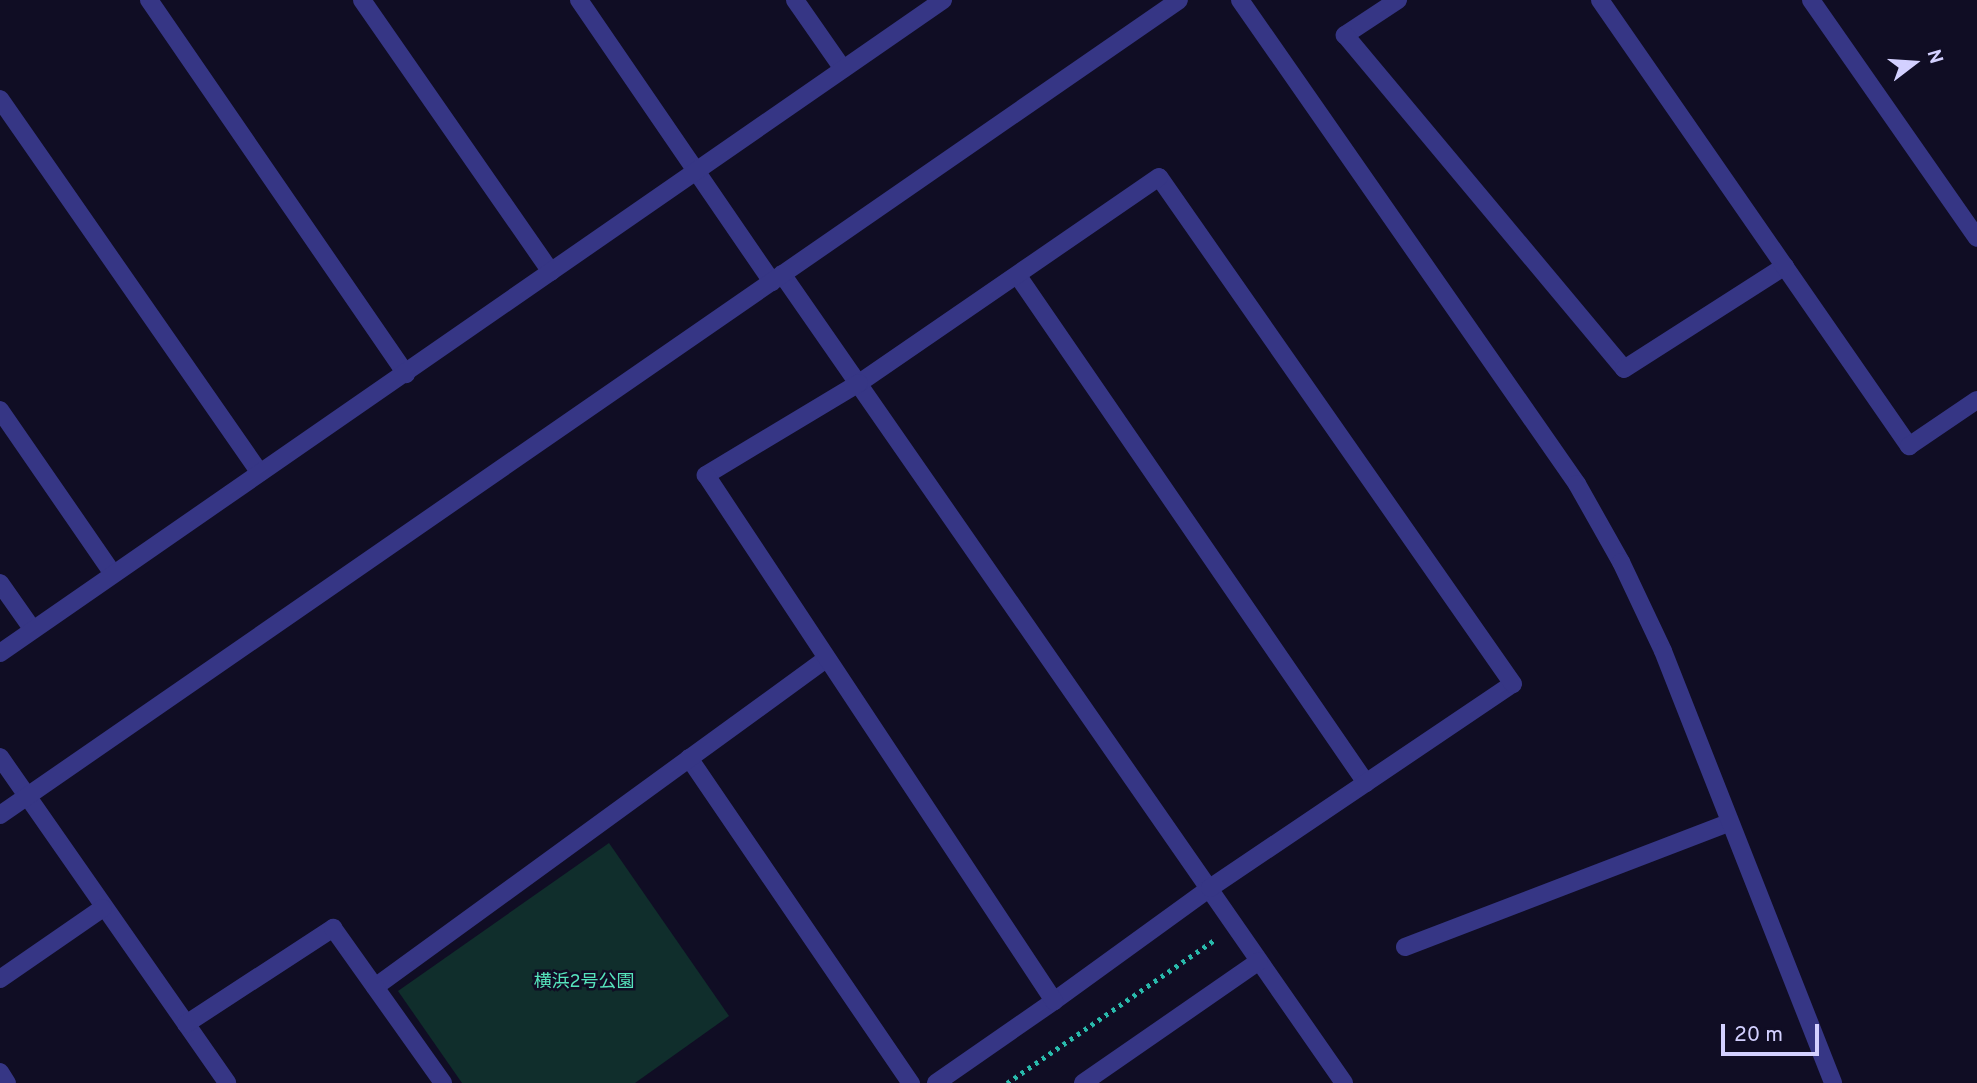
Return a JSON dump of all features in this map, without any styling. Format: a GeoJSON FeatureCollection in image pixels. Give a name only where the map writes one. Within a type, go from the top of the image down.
{"type":"FeatureCollection","features":[{"type":"Feature","properties":{"kind":"street"},"geometry":{"type":"LineString","coordinates":[[149,0],[406,374]]}},
{"type":"Feature","properties":{"kind":"street"},"geometry":{"type":"LineString","coordinates":[[362,0],[551,272]]}},
{"type":"Feature","properties":{"kind":"street"},"geometry":{"type":"LineString","coordinates":[[579,0],[696,170],[859,383],[1344,1083]]}},
{"type":"Feature","properties":{"kind":"street"},"geometry":{"type":"LineString","coordinates":[[795,0],[843,69]]}},
{"type":"Feature","properties":{"kind":"street"},"geometry":{"type":"LineString","coordinates":[[0,653],[943,0]]}},
{"type":"Feature","properties":{"kind":"street"},"geometry":{"type":"LineString","coordinates":[[0,815],[1179,0]]}},
{"type":"Feature","properties":{"kind":"street"},"geometry":{"type":"LineString","coordinates":[[1240,0],[1577,484],[1663,651],[1833,1083]]}},
{"type":"Feature","properties":{"kind":"street"},"geometry":{"type":"LineString","coordinates":[[1398,0],[1345,36],[1624,369],[1785,266]]}},
{"type":"Feature","properties":{"kind":"street"},"geometry":{"type":"LineString","coordinates":[[1600,0],[1909,446],[1977,400]]}},
{"type":"Feature","properties":{"kind":"street"},"geometry":{"type":"LineString","coordinates":[[1811,0],[1977,237]]}},
{"type":"Feature","properties":{"kind":"street"},"geometry":{"type":"LineString","coordinates":[[0,99],[260,473]]}},
{"type":"Feature","properties":{"kind":"street"},"geometry":{"type":"LineString","coordinates":[[936,1083],[1054,1001],[1210,888],[1513,684],[1159,177],[859,383],[706,475],[1054,1001]]}},
{"type":"Feature","properties":{"kind":"street"},"geometry":{"type":"LineString","coordinates":[[1018,276],[1366,783]]}},
{"type":"Feature","properties":{"kind":"street"},"geometry":{"type":"LineString","coordinates":[[0,410],[113,573]]}},
{"type":"Feature","properties":{"kind":"street"},"geometry":{"type":"LineString","coordinates":[[0,583],[33,630]]}},
{"type":"Feature","properties":{"kind":"street"},"geometry":{"type":"LineString","coordinates":[[375,987],[826,659]]}},
{"type":"Feature","properties":{"kind":"street"},"geometry":{"type":"LineString","coordinates":[[0,757],[227,1083]]}},
{"type":"Feature","properties":{"kind":"street"},"geometry":{"type":"LineString","coordinates":[[689,758],[911,1083]]}},
{"type":"Feature","properties":{"kind":"street"},"geometry":{"type":"LineString","coordinates":[[1405,947],[1730,822]]}},
{"type":"Feature","properties":{"kind":"street"},"geometry":{"type":"LineString","coordinates":[[0,979],[103,908]]}},
{"type":"Feature","properties":{"kind":"street"},"geometry":{"type":"LineString","coordinates":[[186,1024],[333,928],[443,1083]]}},
{"type":"Feature","properties":{"kind":"street"},"geometry":{"type":"LineString","coordinates":[[1083,1083],[1107,1077],[1259,961]]}},
{"type":"Feature","properties":{"kind":"street"},"geometry":{"type":"LineString","coordinates":[[0,1072],[7,1083]]}},
{"type":"Feature","properties":{"kind":"path"},"geometry":{"type":"LineString","coordinates":[[1007,1083],[1235,925]]}},
{"type":"Feature","properties":{"kind":"green space","name":"横浜2号公園"},"geometry":{"type":"Polygon","coordinates":[[[609,843],[729,1016],[635,1083],[462,1083],[398,991],[609,843]]]}}]}
